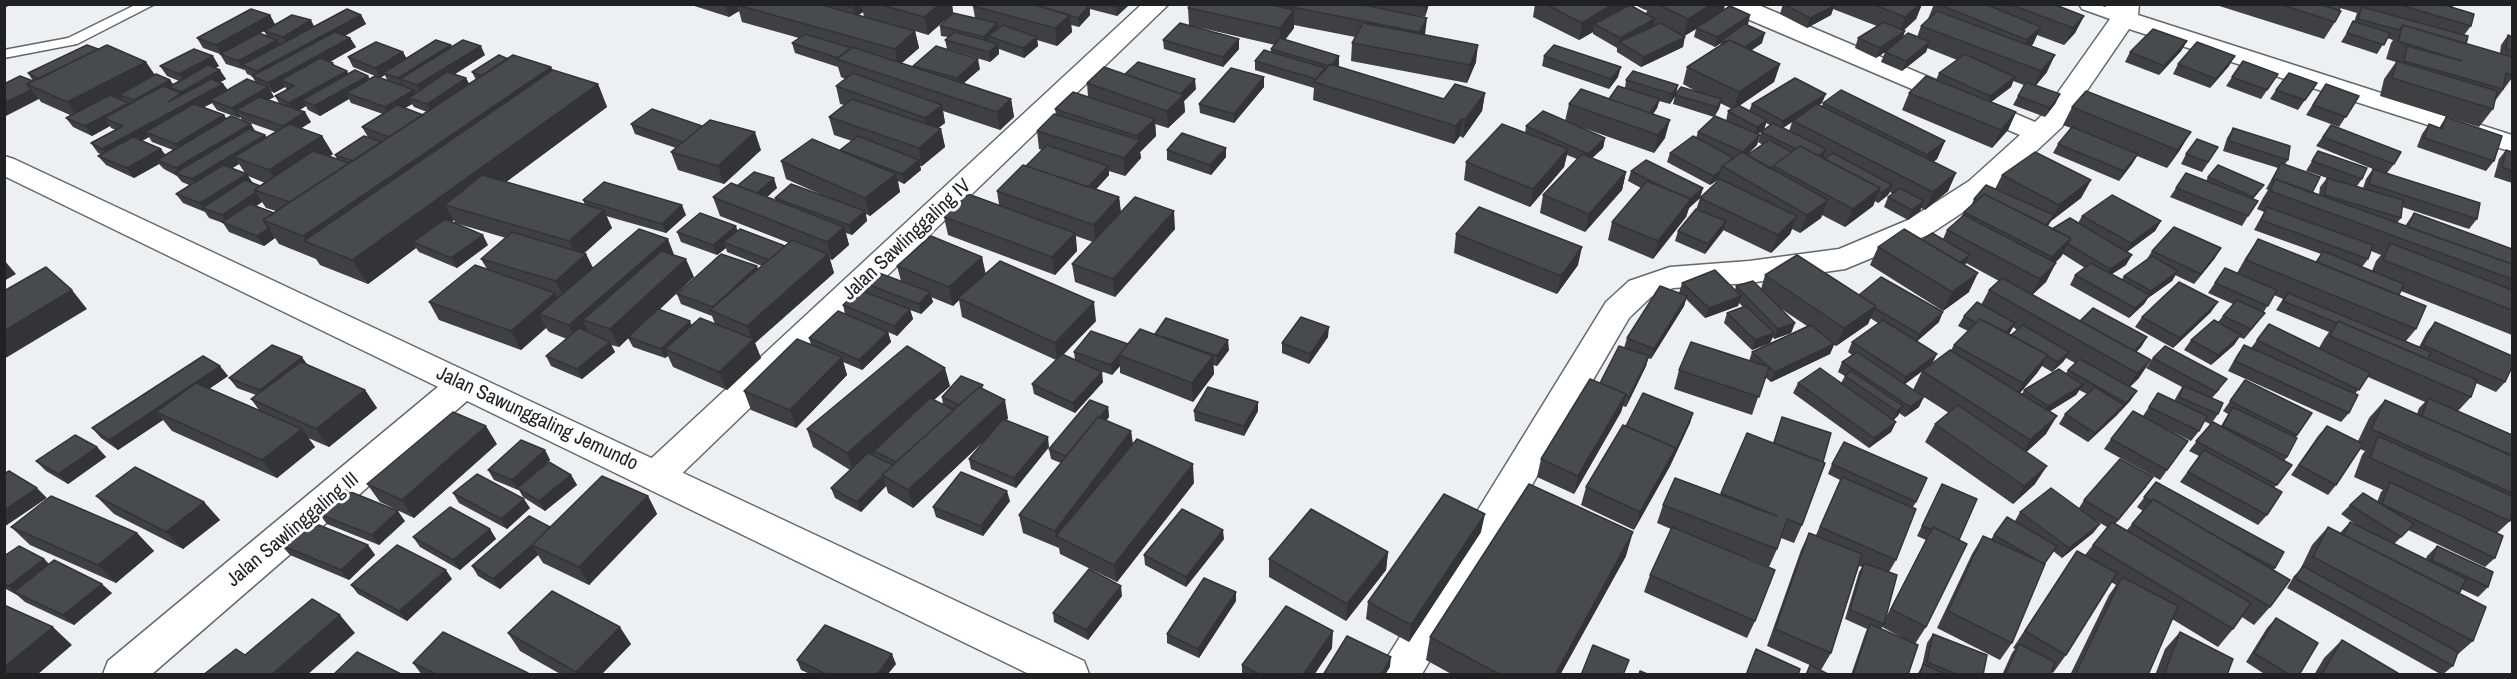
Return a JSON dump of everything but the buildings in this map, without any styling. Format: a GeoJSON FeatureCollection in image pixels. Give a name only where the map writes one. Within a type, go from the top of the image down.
{"type":"FeatureCollection","features":[{"type":"Feature","properties":{"kind":"street","name":"Jalan Sawlinggaling IV"},"geometry":{"type":"LineString","coordinates":[[656,476],[1157,4]]}},
{"type":"Feature","properties":{"kind":"street"},"geometry":{"type":"LineString","coordinates":[[1733,4],[2040,134]]}},
{"type":"Feature","properties":{"kind":"street"},"geometry":{"type":"LineString","coordinates":[[2091,4],[2125,13],[2512,144]]}},
{"type":"Feature","properties":{"kind":"street"},"geometry":{"type":"LineString","coordinates":[[1400,675],[1617,310],[1640,289],[1670,278],[1749,272],[1845,259],[1919,227],[1979,188],[2052,122],[2125,13]]}},
{"type":"Feature","properties":{"kind":"street","name":"Jalan Sawunggaling Jemundo"},"geometry":{"type":"LineString","coordinates":[[4,165],[1069,675]]}},
{"type":"Feature","properties":{"kind":"street","name":"Jalan Sawlinggaling III"},"geometry":{"type":"LineString","coordinates":[[123,675],[463,385]]}},
{"type":"Feature","properties":{"kind":"lane"},"geometry":{"type":"LineString","coordinates":[[4,54],[72,42],[149,4]]}},
{"type":"Feature","properties":{"kind":"lane"},"geometry":{"type":"LineString","coordinates":[[51,63],[72,42]]}}]}
